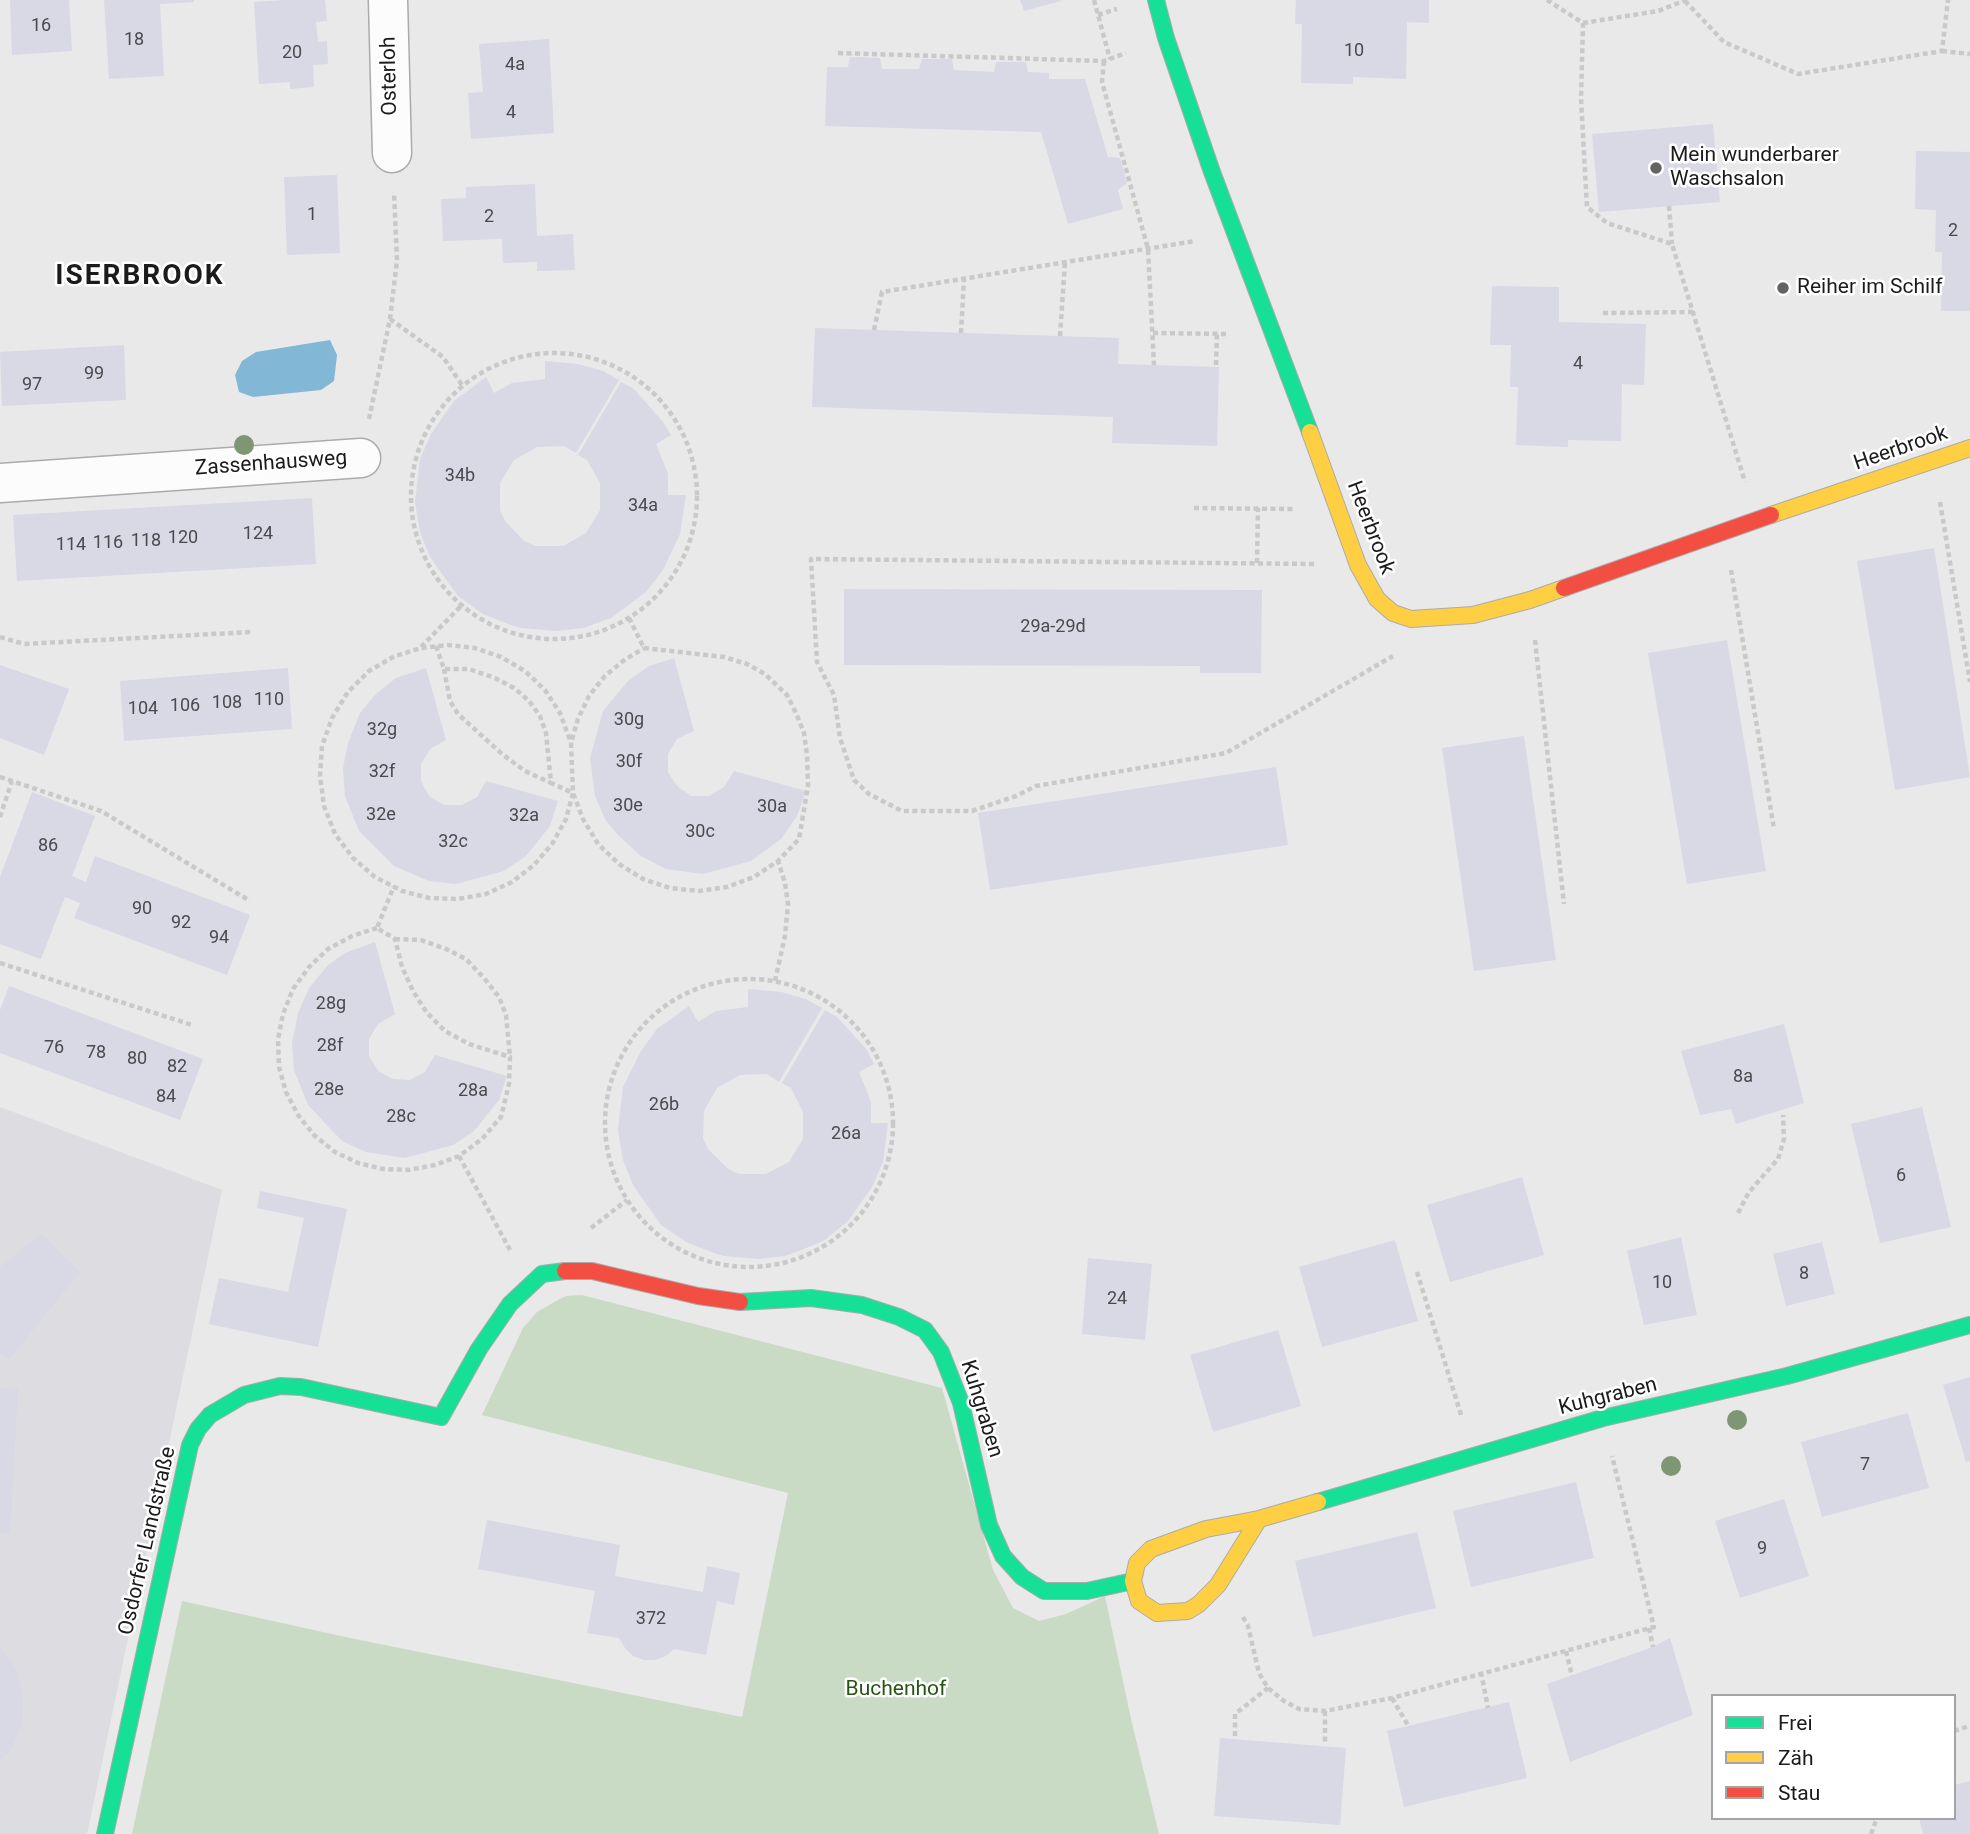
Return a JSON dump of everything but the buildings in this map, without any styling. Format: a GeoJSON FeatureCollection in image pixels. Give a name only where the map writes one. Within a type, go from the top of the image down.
{"type":"FeatureCollection","features":[{"type":"Feature","properties":{"kind":"street","name":"Osterloh"},"geometry":{"type":"LineString","coordinates":[[388,0],[391,153]]}},
{"type":"Feature","properties":{"kind":"street","name":"Heerbrook"},"geometry":{"type":"LineString","coordinates":[[1156,0],[1166,38],[1212,172],[1358,565],[1377,599],[1393,613],[1411,619],[1473,615],[1530,600],[1725,530],[1970,448]]}},
{"type":"Feature","properties":{"kind":"street","name":"Zassenhausweg"},"geometry":{"type":"LineString","coordinates":[[0,483],[361,457]]}},
{"type":"Feature","properties":{"kind":"street","name":"Kuhgraben"},"geometry":{"type":"LineString","coordinates":[[441,1417],[479,1349],[510,1304],[542,1274],[592,1271],[740,1303],[811,1298],[862,1305],[900,1317],[925,1330],[941,1353],[961,1402],[989,1525],[1003,1556],[1023,1577],[1044,1591],[1087,1591],[1133,1581],[1134,1570],[1144,1555],[1161,1544],[1206,1529],[1259,1519],[1603,1418],[1787,1376],[1970,1325]]}},
{"type":"Feature","properties":{"kind":"street","name":"Osdorfer Landstraße"},"geometry":{"type":"LineString","coordinates":[[105,1834],[190,1445],[198,1429],[210,1415],[244,1395],[281,1386],[301,1387],[441,1417]]}},
{"type":"Feature","properties":{"kind":"street"},"geometry":{"type":"LineString","coordinates":[[1133,1581],[1139,1601],[1157,1613],[1188,1611],[1218,1585],[1259,1519]]}},
{"type":"Feature","properties":{"kind":"path"},"geometry":{"type":"LineString","coordinates":[[1094,0],[1107,60],[1102,82],[1148,249],[1154,365]]}},
{"type":"Feature","properties":{"kind":"path"},"geometry":{"type":"LineString","coordinates":[[1547,0],[1583,23],[1658,12],[1686,0],[1724,42],[1798,74],[1942,51],[1970,54]]}},
{"type":"Feature","properties":{"kind":"path"},"geometry":{"type":"LineString","coordinates":[[1942,51],[1948,0]]}},
{"type":"Feature","properties":{"kind":"path"},"geometry":{"type":"LineString","coordinates":[[1583,23],[1581,99],[1587,207],[1607,223],[1672,244]]}},
{"type":"Feature","properties":{"kind":"path"},"geometry":{"type":"LineString","coordinates":[[838,53],[1107,60],[1166,38]]}},
{"type":"Feature","properties":{"kind":"path","name":"Zassenhausweg"},"geometry":{"type":"LineString","coordinates":[[361,457],[390,319],[397,260],[391,153]]}},
{"type":"Feature","properties":{"kind":"path"},"geometry":{"type":"LineString","coordinates":[[1669,206],[1672,244],[1756,520]]}},
{"type":"Feature","properties":{"kind":"path"},"geometry":{"type":"LineString","coordinates":[[874,330],[882,292],[1148,249]]}},
{"type":"Feature","properties":{"kind":"path"},"geometry":{"type":"LineString","coordinates":[[1060,336],[1065,262]]}},
{"type":"Feature","properties":{"kind":"path"},"geometry":{"type":"LineString","coordinates":[[961,333],[964,279]]}},
{"type":"Feature","properties":{"kind":"path"},"geometry":{"type":"LineString","coordinates":[[1603,313],[1693,312]]}},
{"type":"Feature","properties":{"kind":"path"},"geometry":{"type":"LineString","coordinates":[[390,319],[443,358],[462,385]]}},
{"type":"Feature","properties":{"kind":"path"},"geometry":{"type":"LineString","coordinates":[[1153,333],[1274,335]]}},
{"type":"Feature","properties":{"kind":"path"},"geometry":{"type":"LineString","coordinates":[[1216,365],[1217,334]]}},
{"type":"Feature","properties":{"kind":"path"},"geometry":{"type":"LineString","coordinates":[[547,352],[578,354],[607,362],[634,377],[658,397],[677,421],[690,448],[697,479],[697,510],[691,540],[678,569],[659,594],[636,615],[608,629],[578,638],[547,640],[506,631],[487,623],[461,606],[441,586],[426,563],[415,537],[410,510],[410,481],[421,441],[442,405],[462,385],[488,368],[516,358],[547,352]]}},
{"type":"Feature","properties":{"kind":"path"},"geometry":{"type":"LineString","coordinates":[[1933,460],[1970,682]]}},
{"type":"Feature","properties":{"kind":"path"},"geometry":{"type":"LineString","coordinates":[[1194,508],[1339,510]]}},
{"type":"Feature","properties":{"kind":"path"},"geometry":{"type":"LineString","coordinates":[[1257,563],[1258,508]]}},
{"type":"Feature","properties":{"kind":"path"},"geometry":{"type":"LineString","coordinates":[[1725,530],[1774,828]]}},
{"type":"Feature","properties":{"kind":"path"},"geometry":{"type":"LineString","coordinates":[[1358,565],[811,559],[817,662],[834,695],[840,738],[853,780],[869,794],[902,811],[972,811],[1017,796],[1037,786],[1226,753],[1401,651],[1411,619]]}},
{"type":"Feature","properties":{"kind":"path"},"geometry":{"type":"LineString","coordinates":[[1530,600],[1564,904]]}},
{"type":"Feature","properties":{"kind":"path"},"geometry":{"type":"LineString","coordinates":[[421,648],[461,606]]}},
{"type":"Feature","properties":{"kind":"path"},"geometry":{"type":"LineString","coordinates":[[629,618],[644,648]]}},
{"type":"Feature","properties":{"kind":"path"},"geometry":{"type":"LineString","coordinates":[[0,637],[24,644],[251,632]]}},
{"type":"Feature","properties":{"kind":"path"},"geometry":{"type":"LineString","coordinates":[[448,645],[475,648],[501,657],[525,671],[545,690],[560,713],[571,743],[573,793],[566,819],[552,844],[534,865],[512,882],[486,894],[458,899],[429,898],[375,877],[353,858],[335,834],[324,806],[320,776],[322,746],[332,718],[348,692],[369,671],[395,656],[421,648],[448,645]]}},
{"type":"Feature","properties":{"kind":"path"},"geometry":{"type":"LineString","coordinates":[[436,646],[448,692],[458,714],[525,771],[573,793],[583,819],[598,844],[619,864],[643,878],[661,885],[699,891],[727,887],[754,877],[778,861],[799,839],[808,786],[804,733],[787,695],[765,674],[747,664],[724,657],[644,648],[622,660],[589,696],[571,743]]}},
{"type":"Feature","properties":{"kind":"path"},"geometry":{"type":"LineString","coordinates":[[444,669],[469,669],[495,678],[514,688],[528,701],[540,716],[546,733],[551,783]]}},
{"type":"Feature","properties":{"kind":"path"},"geometry":{"type":"LineString","coordinates":[[0,777],[101,811],[250,901]]}},
{"type":"Feature","properties":{"kind":"path"},"geometry":{"type":"LineString","coordinates":[[0,817],[12,781]]}},
{"type":"Feature","properties":{"kind":"path"},"geometry":{"type":"LineString","coordinates":[[775,982],[785,936],[788,904],[778,861]]}},
{"type":"Feature","properties":{"kind":"path"},"geometry":{"type":"LineString","coordinates":[[377,928],[394,886]]}},
{"type":"Feature","properties":{"kind":"path"},"geometry":{"type":"LineString","coordinates":[[377,928],[395,939],[421,940],[466,959],[499,996],[506,1015],[510,1057],[509,1084],[501,1117],[482,1139],[459,1156],[435,1165],[409,1170],[383,1170],[358,1163],[335,1152],[314,1135],[298,1115],[286,1092],[279,1067],[278,1039],[283,1014],[293,989],[309,967],[328,949],[352,936],[377,928]]}},
{"type":"Feature","properties":{"kind":"path"},"geometry":{"type":"LineString","coordinates":[[395,939],[402,967],[413,991],[436,1022],[445,1031],[468,1044],[510,1057]]}},
{"type":"Feature","properties":{"kind":"path"},"geometry":{"type":"LineString","coordinates":[[0,963],[192,1025]]}},
{"type":"Feature","properties":{"kind":"path"},"geometry":{"type":"LineString","coordinates":[[745,979],[775,982],[805,990],[832,1005],[855,1025],[874,1049],[886,1078],[893,1108],[893,1139],[887,1169],[874,1197],[855,1222],[832,1242],[814,1252],[775,1265],[745,1267],[714,1263],[688,1254],[665,1240],[644,1222],[627,1200],[614,1173],[606,1144],[606,1114],[611,1084],[622,1056],[639,1031],[660,1010],[686,994],[715,984],[745,979]]}},
{"type":"Feature","properties":{"kind":"path"},"geometry":{"type":"LineString","coordinates":[[1738,1213],[1749,1192],[1778,1159],[1784,1139],[1783,1115]]}},
{"type":"Feature","properties":{"kind":"path"},"geometry":{"type":"LineString","coordinates":[[459,1156],[529,1284]]}},
{"type":"Feature","properties":{"kind":"path"},"geometry":{"type":"LineString","coordinates":[[1417,1272],[1473,1455]]}},
{"type":"Feature","properties":{"kind":"path"},"geometry":{"type":"LineString","coordinates":[[1210,1593],[1243,1617],[1248,1626],[1259,1674],[1268,1688],[1299,1709],[1325,1711],[1392,1698],[1654,1627],[1603,1418]]}},
{"type":"Feature","properties":{"kind":"path"},"geometry":{"type":"LineString","coordinates":[[1649,1628],[1653,1647]]}},
{"type":"Feature","properties":{"kind":"path"},"geometry":{"type":"LineString","coordinates":[[1566,1651],[1572,1676]]}},
{"type":"Feature","properties":{"kind":"path"},"geometry":{"type":"LineString","coordinates":[[1481,1672],[1488,1708]]}},
{"type":"Feature","properties":{"kind":"path"},"geometry":{"type":"LineString","coordinates":[[1235,1736],[1235,1714],[1268,1688]]}},
{"type":"Feature","properties":{"kind":"path"},"geometry":{"type":"LineString","coordinates":[[1392,1698],[1409,1727]]}},
{"type":"Feature","properties":{"kind":"path"},"geometry":{"type":"LineString","coordinates":[[1325,1711],[1325,1744]]}},
{"type":"Feature","properties":{"kind":"shaded area"},"geometry":{"type":"Polygon","coordinates":[[[0,1107],[222,1190],[87,1834],[0,1834],[0,1107]]]}},
{"type":"Feature","properties":{"kind":"green space","name":"Buchenhof"},"geometry":{"type":"Polygon","coordinates":[[[582,1295],[942,1388],[993,1570],[1013,1608],[1039,1621],[1066,1614],[1105,1596],[1159,1834],[132,1834],[182,1601],[350,1638],[742,1717],[788,1493],[482,1415],[523,1328],[537,1312],[556,1301],[566,1296],[582,1295]]]}},
{"type":"Feature","properties":{"kind":"water"},"geometry":{"type":"Polygon","coordinates":[[[330,340],[337,355],[334,381],[321,390],[253,397],[239,392],[235,375],[242,361],[256,352],[330,340]]]}},
{"type":"Feature","properties":{"kind":"traffic: fast"},"geometry":{"type":"LineString","coordinates":[[1156,0],[1166,38],[1212,172],[1310,432]]}},
{"type":"Feature","properties":{"kind":"traffic: fast"},"geometry":{"type":"LineString","coordinates":[[105,1834],[190,1445],[198,1429],[210,1415],[244,1395],[280,1386],[301,1387],[441,1417],[479,1349],[510,1304],[542,1274],[565,1271]]}},
{"type":"Feature","properties":{"kind":"traffic: fast"},"geometry":{"type":"LineString","coordinates":[[740,1302],[811,1298],[862,1305],[899,1317],[925,1330],[941,1352],[961,1403],[989,1525],[1003,1556],[1022,1577],[1044,1591],[1087,1591],[1133,1581]]}},
{"type":"Feature","properties":{"kind":"traffic: fast"},"geometry":{"type":"LineString","coordinates":[[1318,1502],[1603,1418],[1787,1376],[1970,1325]]}},
{"type":"Feature","properties":{"kind":"traffic: slow"},"geometry":{"type":"LineString","coordinates":[[1310,432],[1358,565],[1377,599],[1393,613],[1411,619],[1473,615],[1564,588]]}},
{"type":"Feature","properties":{"kind":"traffic: slow"},"geometry":{"type":"LineString","coordinates":[[1771,515],[1970,448]]}},
{"type":"Feature","properties":{"kind":"traffic: slow"},"geometry":{"type":"LineString","coordinates":[[1259,1519],[1218,1585],[1199,1604],[1188,1611],[1157,1613],[1139,1601],[1133,1581],[1137,1563],[1151,1549],[1206,1529],[1259,1519],[1318,1502]]}},
{"type":"Feature","properties":{"kind":"traffic: jam"},"geometry":{"type":"LineString","coordinates":[[1564,588],[1771,515]]}},
{"type":"Feature","properties":{"kind":"traffic: jam"},"geometry":{"type":"LineString","coordinates":[[565,1271],[592,1271],[698,1296],[740,1302]]}},
{"type":"Feature","properties":{"kind":"place","name":"Mein wunderbarer Waschsalon"},"geometry":{"type":"Point","coordinates":[1656,168]}},
{"type":"Feature","properties":{"kind":"place","name":"Reiher im Schilf"},"geometry":{"type":"Point","coordinates":[1783,288]}},
{"type":"Feature","properties":{"kind":"district","name":"ISERBROOK"},"geometry":{"type":"Point","coordinates":[140,277]}}]}
